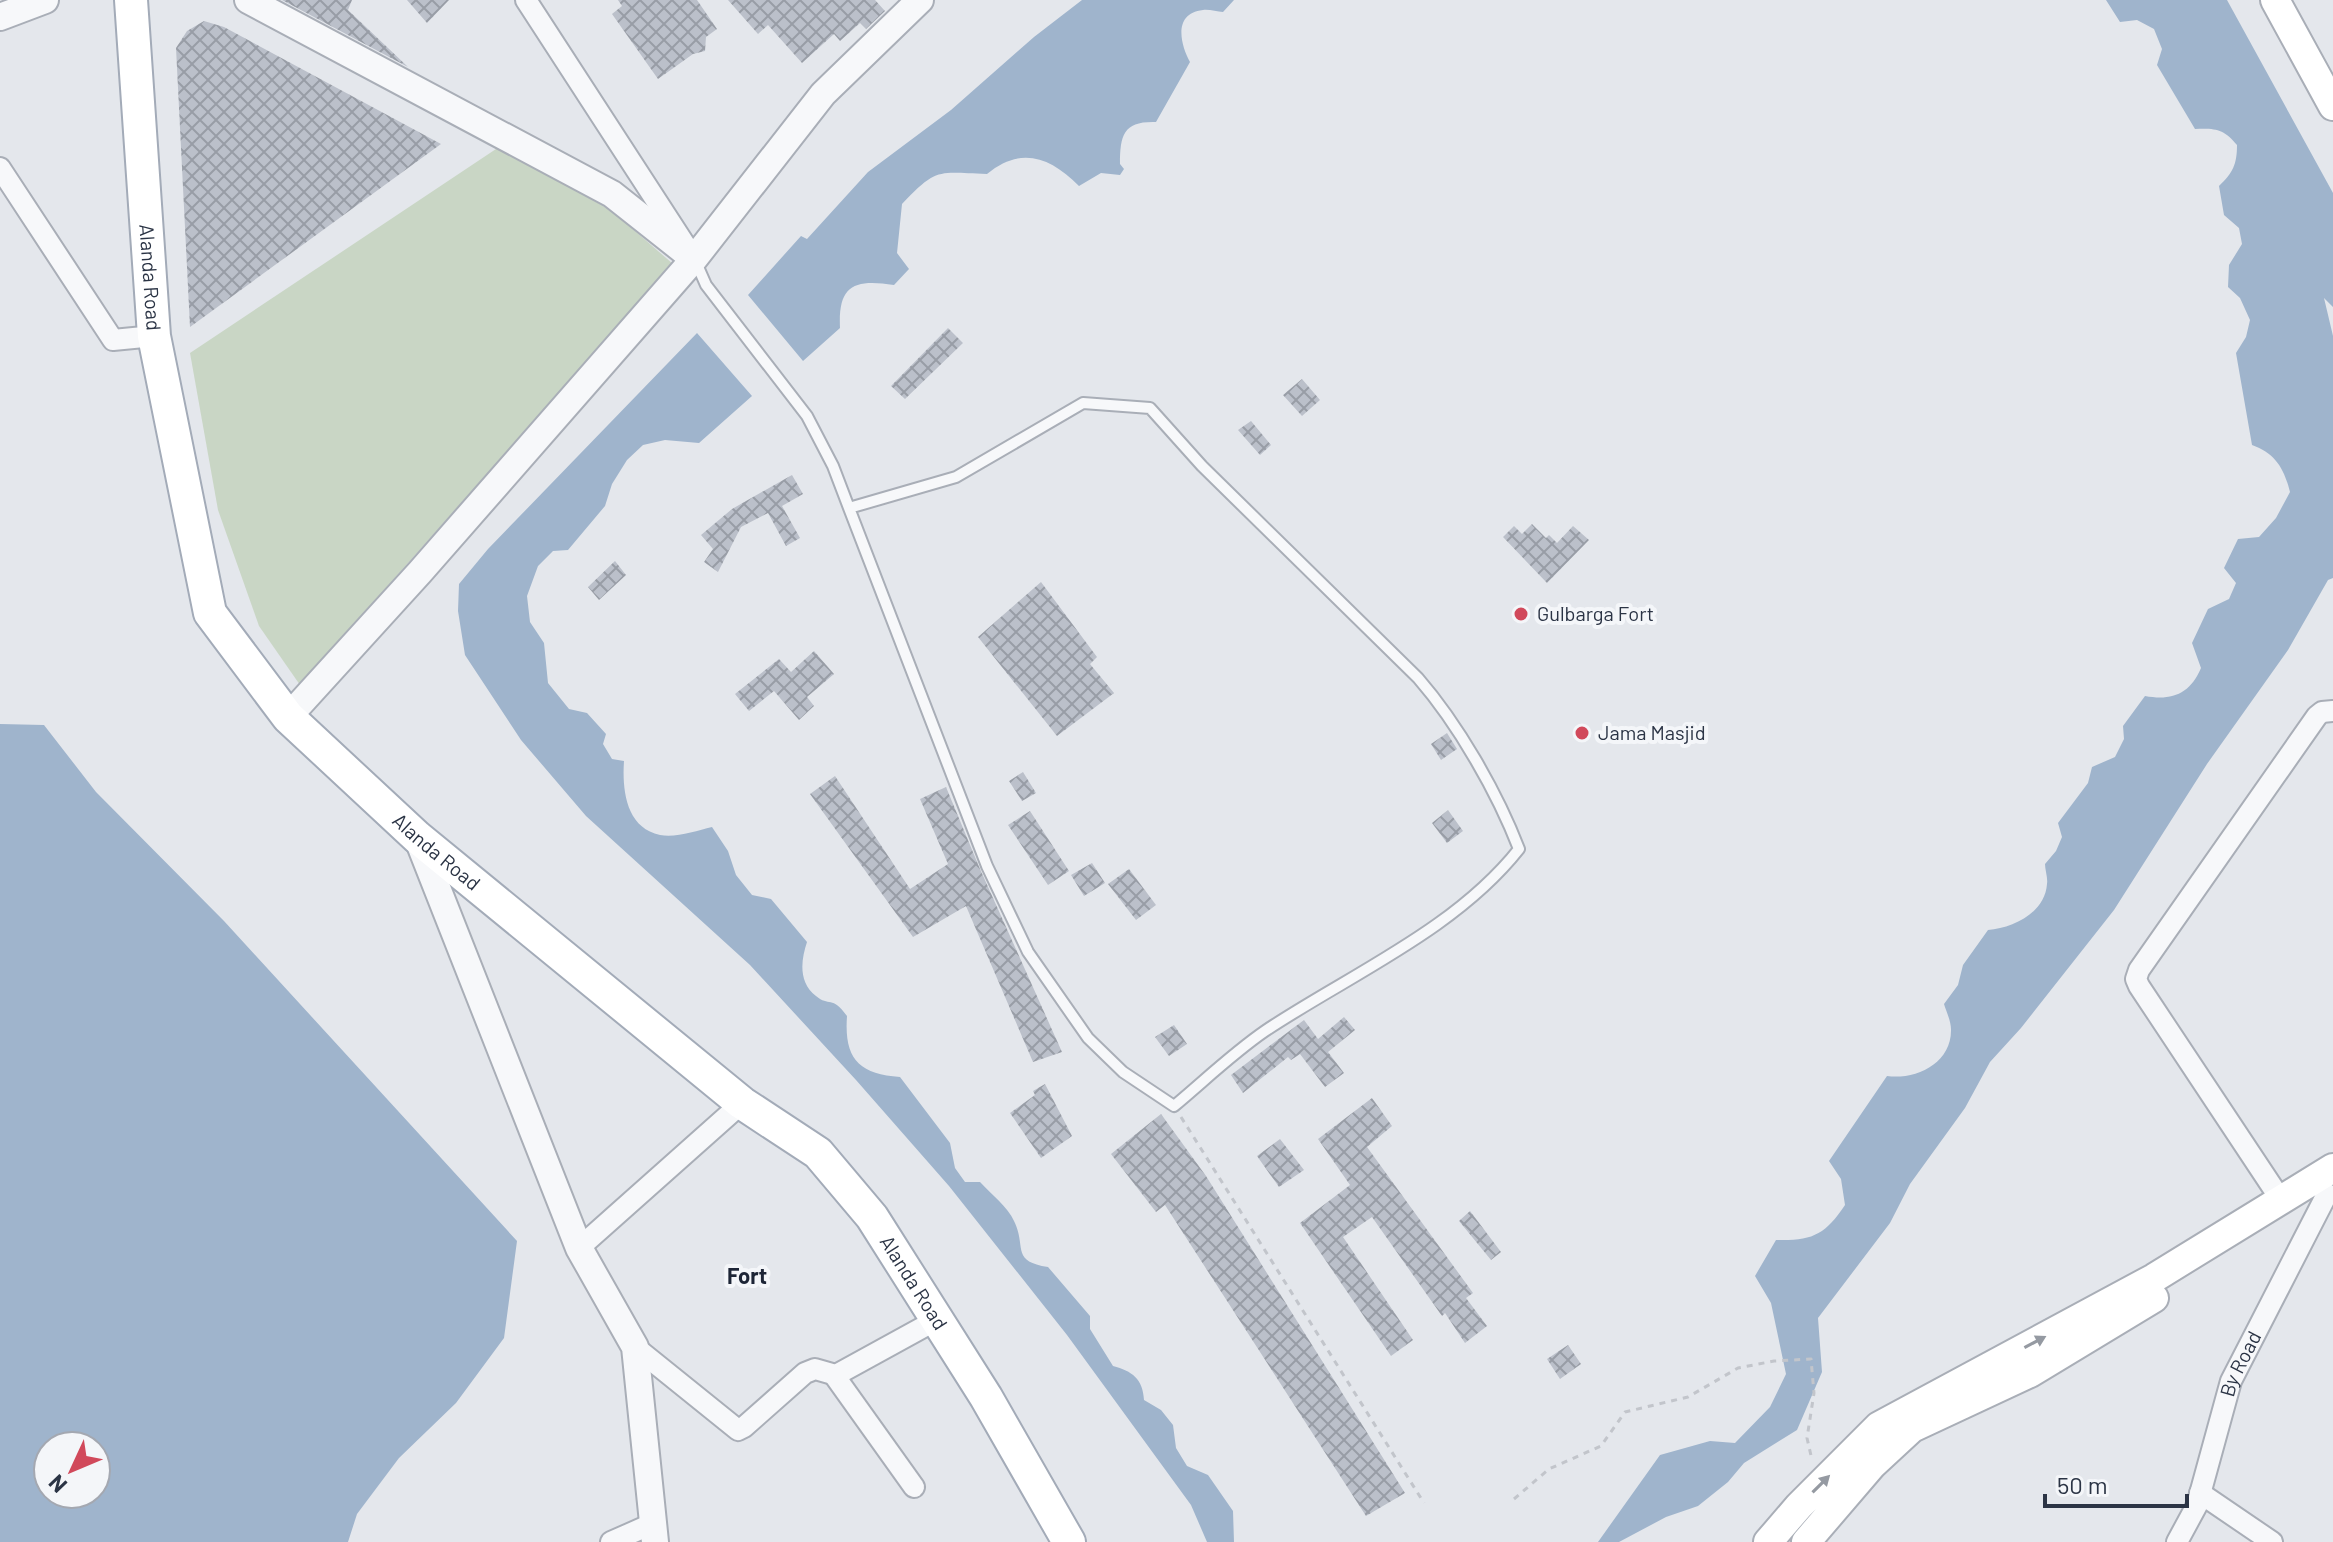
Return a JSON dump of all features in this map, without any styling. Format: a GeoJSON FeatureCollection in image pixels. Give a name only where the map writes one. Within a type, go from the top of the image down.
{"type":"FeatureCollection","features":[{"type":"Feature","properties":{"kind":"main road","name":"Alanda Road"},"geometry":{"type":"LineString","coordinates":[[131,0],[154,336],[210,613],[288,717],[417,837],[742,1103],[818,1153],[872,1217],[938,1319],[1069,1542]]}},
{"type":"Feature","properties":{"kind":"main road"},"geometry":{"type":"LineString","coordinates":[[2275,0],[2333,106]]}},
{"type":"Feature","properties":{"kind":"main road"},"geometry":{"type":"LineString","coordinates":[[1768,1542],[1799,1506],[1879,1426],[2154,1278],[2281,1200],[2331,1184]]}},
{"type":"Feature","properties":{"kind":"main road"},"geometry":{"type":"LineString","coordinates":[[1806,1542],[1872,1465],[1912,1428],[2043,1366],[2331,1184]]}},
{"type":"Feature","properties":{"kind":"street"},"geometry":{"type":"LineString","coordinates":[[0,17],[45,0]]}},
{"type":"Feature","properties":{"kind":"street"},"geometry":{"type":"LineString","coordinates":[[248,0],[612,194],[694,259]]}},
{"type":"Feature","properties":{"kind":"street"},"geometry":{"type":"LineString","coordinates":[[532,3],[694,259]]}},
{"type":"Feature","properties":{"kind":"street"},"geometry":{"type":"LineString","coordinates":[[288,717],[420,572],[694,259],[823,94],[908,4]]}},
{"type":"Feature","properties":{"kind":"street"},"geometry":{"type":"LineString","coordinates":[[0,168],[113,340],[154,336]]}},
{"type":"Feature","properties":{"kind":"street"},"geometry":{"type":"LineString","coordinates":[[2281,1200],[2136,979],[2139,970],[2317,716],[2333,711]]}},
{"type":"Feature","properties":{"kind":"street"},"geometry":{"type":"LineString","coordinates":[[417,837],[579,1248],[635,1347],[738,1430],[805,1373],[815,1369],[834,1375],[914,1487]]}},
{"type":"Feature","properties":{"kind":"street"},"geometry":{"type":"LineString","coordinates":[[579,1248],[742,1103]]}},
{"type":"Feature","properties":{"kind":"street","name":"By Road"},"geometry":{"type":"LineString","coordinates":[[2177,1542],[2200,1493],[2231,1381],[2331,1184]]}},
{"type":"Feature","properties":{"kind":"street"},"geometry":{"type":"LineString","coordinates":[[834,1375],[938,1319]]}},
{"type":"Feature","properties":{"kind":"street"},"geometry":{"type":"LineString","coordinates":[[611,1542],[654,1533],[635,1347]]}},
{"type":"Feature","properties":{"kind":"street"},"geometry":{"type":"LineString","coordinates":[[2200,1493],[2272,1542]]}},
{"type":"Feature","properties":{"kind":"lane"},"geometry":{"type":"LineString","coordinates":[[694,259],[706,285],[807,416],[833,466],[849,508],[987,866],[1028,952],[1088,1038],[1123,1072],[1174,1106],[1263,1032],[1385,959],[1453,911],[1502,870],[1519,849],[1508,822],[1444,708],[1418,678],[1202,466],[1150,408],[1083,403],[956,477],[849,508]]}},
{"type":"Feature","properties":{"kind":"path"},"geometry":{"type":"LineString","coordinates":[[1174,1106],[1424,1503]]}},
{"type":"Feature","properties":{"kind":"path"},"geometry":{"type":"LineString","coordinates":[[1514,1499],[1549,1469],[1601,1446],[1625,1412],[1688,1397],[1738,1368],[1774,1361],[1811,1359],[1814,1393],[1807,1438],[1812,1460]]}},
{"type":"Feature","properties":{"kind":"green space"},"geometry":{"type":"Polygon","coordinates":[[[499,147],[612,211],[673,264],[300,685],[259,626],[218,510],[190,353],[499,147]]]}},
{"type":"Feature","properties":{"kind":"water"},"geometry":{"type":"Polygon","coordinates":[[[1082,0],[1234,0],[1223,12],[1193,12],[1183,23],[1182,38],[1190,62],[1156,122],[1137,124],[1126,131],[1120,154],[1120,164],[1124,169],[1120,175],[1101,173],[1079,186],[1046,162],[1023,158],[1000,165],[987,174],[949,173],[932,178],[902,204],[897,253],[909,269],[894,285],[868,283],[851,288],[842,302],[840,328],[803,361],[748,295],[801,236],[807,239],[868,172],[951,110],[1034,37],[1082,0]]]}},
{"type":"Feature","properties":{"kind":"water"},"geometry":{"type":"Polygon","coordinates":[[[2106,0],[2227,0],[2333,193],[2333,307],[2324,298],[2333,336],[2333,578],[2328,580],[2288,650],[2207,764],[2114,910],[2021,1028],[1990,1062],[1965,1108],[1910,1184],[1890,1223],[1818,1318],[1822,1372],[1797,1430],[1744,1463],[1728,1482],[1698,1506],[1666,1517],[1619,1542],[1598,1542],[1660,1455],[1710,1441],[1735,1443],[1770,1407],[1786,1374],[1771,1303],[1755,1276],[1776,1240],[1799,1239],[1824,1230],[1845,1205],[1841,1179],[1829,1161],[1887,1076],[1920,1072],[1939,1060],[1946,1051],[1951,1029],[1944,1004],[1958,985],[1963,965],[1988,930],[2017,922],[2040,903],[2047,884],[2045,864],[2062,837],[2058,823],[2088,783],[2092,767],[2115,757],[2124,739],[2123,726],[2145,696],[2179,694],[2197,677],[2201,668],[2192,643],[2208,609],[2229,599],[2236,583],[2224,568],[2238,539],[2259,537],[2276,518],[2290,492],[2277,462],[2267,452],[2252,445],[2236,353],[2246,337],[2250,320],[2240,298],[2228,287],[2229,265],[2242,244],[2239,228],[2224,215],[2219,186],[2233,168],[2237,145],[2219,131],[2195,129],[2157,65],[2162,49],[2154,29],[2137,20],[2120,22],[2106,0]]]}},
{"type":"Feature","properties":{"kind":"water"},"geometry":{"type":"Polygon","coordinates":[[[697,333],[752,396],[699,443],[665,440],[643,445],[627,460],[612,484],[605,506],[568,550],[553,551],[538,566],[527,596],[530,622],[544,643],[548,683],[569,709],[587,713],[606,734],[603,744],[612,759],[624,761],[628,806],[640,825],[666,836],[712,827],[728,851],[736,875],[752,895],[771,899],[807,942],[802,963],[806,984],[816,996],[834,1003],[847,1016],[851,1053],[864,1067],[874,1072],[900,1077],[950,1143],[955,1168],[965,1182],[980,1182],[1008,1211],[1018,1230],[1024,1257],[1048,1267],[1090,1316],[1090,1329],[1113,1366],[1135,1377],[1144,1400],[1161,1410],[1173,1425],[1176,1448],[1187,1466],[1208,1475],[1233,1511],[1234,1542],[1207,1542],[1191,1505],[1067,1335],[949,1186],[750,965],[586,816],[521,740],[465,655],[458,611],[459,584],[488,549],[697,333]]]}},
{"type":"Feature","properties":{"kind":"water"},"geometry":{"type":"Polygon","coordinates":[[[0,724],[44,725],[96,792],[224,921],[517,1241],[504,1338],[456,1403],[399,1458],[357,1514],[348,1542],[0,1542],[0,724]]]}},
{"type":"Feature","properties":{"kind":"building"},"geometry":{"type":"Polygon","coordinates":[[[282,0],[352,0],[348,10],[408,67],[282,0]]]}},
{"type":"Feature","properties":{"kind":"building"},"geometry":{"type":"Polygon","coordinates":[[[407,0],[449,0],[427,23],[407,0]]]}},
{"type":"Feature","properties":{"kind":"building"},"geometry":{"type":"Polygon","coordinates":[[[618,0],[697,0],[717,29],[706,37],[705,51],[693,54],[658,79],[612,14],[622,6],[618,0]]]}},
{"type":"Feature","properties":{"kind":"building"},"geometry":{"type":"Polygon","coordinates":[[[728,0],[875,0],[885,11],[866,29],[860,23],[840,41],[834,34],[802,63],[768,25],[758,34],[728,0]]]}},
{"type":"Feature","properties":{"kind":"building"},"geometry":{"type":"Polygon","coordinates":[[[204,21],[224,27],[441,144],[190,327],[176,48],[187,31],[204,21]]]}},
{"type":"Feature","properties":{"kind":"building"},"geometry":{"type":"Polygon","coordinates":[[[948,328],[963,343],[905,399],[891,386],[948,328]]]}},
{"type":"Feature","properties":{"kind":"building"},"geometry":{"type":"Polygon","coordinates":[[[1302,379],[1320,400],[1302,416],[1283,395],[1302,379]]]}},
{"type":"Feature","properties":{"kind":"building"},"geometry":{"type":"Polygon","coordinates":[[[1251,421],[1271,445],[1260,455],[1238,430],[1251,421]]]}},
{"type":"Feature","properties":{"kind":"building"},"geometry":{"type":"Polygon","coordinates":[[[792,475],[803,494],[782,506],[800,538],[786,546],[768,513],[741,527],[718,572],[704,562],[713,549],[701,535],[732,509],[792,475]]]}},
{"type":"Feature","properties":{"kind":"building"},"geometry":{"type":"Polygon","coordinates":[[[1532,524],[1546,538],[1549,535],[1557,543],[1573,526],[1589,540],[1547,583],[1503,537],[1514,526],[1522,534],[1532,524]]]}},
{"type":"Feature","properties":{"kind":"building"},"geometry":{"type":"Polygon","coordinates":[[[615,561],[626,575],[599,600],[588,587],[615,561]]]}},
{"type":"Feature","properties":{"kind":"building"},"geometry":{"type":"Polygon","coordinates":[[[1041,582],[1097,657],[1090,664],[1114,693],[1057,736],[978,637],[1041,582]]]}},
{"type":"Feature","properties":{"kind":"building"},"geometry":{"type":"Polygon","coordinates":[[[814,651],[834,674],[807,697],[814,706],[799,720],[774,691],[749,711],[735,694],[779,659],[791,672],[814,651]]]}},
{"type":"Feature","properties":{"kind":"building"},"geometry":{"type":"Polygon","coordinates":[[[1447,733],[1457,749],[1441,760],[1431,744],[1447,733]]]}},
{"type":"Feature","properties":{"kind":"building"},"geometry":{"type":"Polygon","coordinates":[[[1023,772],[1036,793],[1022,801],[1009,781],[1023,772]]]}},
{"type":"Feature","properties":{"kind":"building"},"geometry":{"type":"Polygon","coordinates":[[[835,776],[910,889],[948,864],[920,799],[946,787],[1062,1052],[1033,1062],[966,906],[913,937],[810,794],[835,776]]]}},
{"type":"Feature","properties":{"kind":"building"},"geometry":{"type":"Polygon","coordinates":[[[1448,810],[1463,831],[1447,843],[1432,823],[1448,810]]]}},
{"type":"Feature","properties":{"kind":"building"},"geometry":{"type":"Polygon","coordinates":[[[1030,811],[1069,871],[1048,885],[1008,825],[1030,811]]]}},
{"type":"Feature","properties":{"kind":"building"},"geometry":{"type":"Polygon","coordinates":[[[1092,863],[1105,883],[1084,896],[1071,875],[1092,863]]]}},
{"type":"Feature","properties":{"kind":"building"},"geometry":{"type":"Polygon","coordinates":[[[1129,869],[1156,905],[1136,920],[1108,884],[1129,869]]]}},
{"type":"Feature","properties":{"kind":"building"},"geometry":{"type":"Polygon","coordinates":[[[1344,1017],[1355,1030],[1328,1052],[1344,1073],[1325,1087],[1300,1054],[1291,1060],[1288,1057],[1243,1093],[1231,1075],[1304,1020],[1318,1039],[1344,1017]]]}},
{"type":"Feature","properties":{"kind":"building"},"geometry":{"type":"Polygon","coordinates":[[[1174,1025],[1187,1044],[1169,1056],[1155,1037],[1174,1025]]]}},
{"type":"Feature","properties":{"kind":"building"},"geometry":{"type":"Polygon","coordinates":[[[1045,1084],[1072,1136],[1041,1158],[1010,1113],[1045,1084]]]}},
{"type":"Feature","properties":{"kind":"building"},"geometry":{"type":"Polygon","coordinates":[[[1372,1098],[1392,1126],[1367,1147],[1473,1293],[1466,1298],[1487,1326],[1465,1343],[1445,1313],[1442,1316],[1372,1217],[1343,1237],[1413,1340],[1391,1356],[1300,1223],[1350,1185],[1318,1139],[1372,1098]]]}},
{"type":"Feature","properties":{"kind":"building"},"geometry":{"type":"Polygon","coordinates":[[[1161,1114],[1206,1176],[1405,1493],[1366,1516],[1165,1205],[1156,1212],[1111,1154],[1161,1114]]]}},
{"type":"Feature","properties":{"kind":"building"},"geometry":{"type":"Polygon","coordinates":[[[1280,1139],[1304,1170],[1279,1187],[1257,1156],[1280,1139]]]}},
{"type":"Feature","properties":{"kind":"building"},"geometry":{"type":"Polygon","coordinates":[[[1470,1211],[1501,1252],[1491,1260],[1459,1221],[1470,1211]]]}},
{"type":"Feature","properties":{"kind":"building"},"geometry":{"type":"Polygon","coordinates":[[[1568,1345],[1581,1364],[1560,1379],[1547,1359],[1568,1345]]]}},
{"type":"Feature","properties":{"kind":"place","name":"Gulbarga Fort"},"geometry":{"type":"Point","coordinates":[1521,614]}},
{"type":"Feature","properties":{"kind":"place","name":"Jama Masjid"},"geometry":{"type":"Point","coordinates":[1582,733]}},
{"type":"Feature","properties":{"kind":"district","name":"Fort"},"geometry":{"type":"Point","coordinates":[747,1276]}}]}
